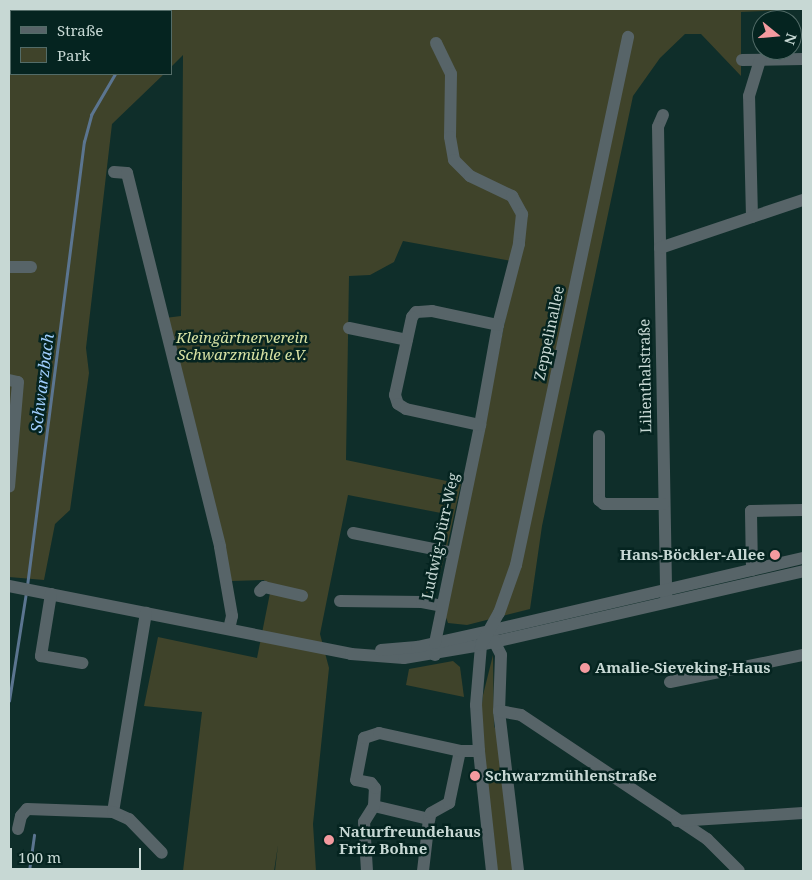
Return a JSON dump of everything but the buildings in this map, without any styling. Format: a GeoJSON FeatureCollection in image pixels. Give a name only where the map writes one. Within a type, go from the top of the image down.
{"type":"FeatureCollection","features":[{"type":"Feature","properties":{"kind":"street","name":"Zeppelinallee"},"geometry":{"type":"LineString","coordinates":[[492,637],[516,565],[628,37]]}},
{"type":"Feature","properties":{"kind":"street","name":"Ludwig-Dürr-Weg"},"geometry":{"type":"LineString","coordinates":[[435,649],[498,325],[519,244],[522,214],[512,196],[470,176],[454,160],[450,136],[451,74],[436,43]]}},
{"type":"Feature","properties":{"kind":"street"},"geometry":{"type":"LineString","coordinates":[[742,60],[752,60]]}},
{"type":"Feature","properties":{"kind":"street"},"geometry":{"type":"LineString","coordinates":[[752,217],[749,96],[760,60]]}},
{"type":"Feature","properties":{"kind":"street","name":"Lilienthalstraße"},"geometry":{"type":"LineString","coordinates":[[662,115],[658,127],[665,596]]}},
{"type":"Feature","properties":{"kind":"street"},"geometry":{"type":"LineString","coordinates":[[114,172],[127,172],[220,547],[232,616],[230,629]]}},
{"type":"Feature","properties":{"kind":"street"},"geometry":{"type":"LineString","coordinates":[[660,248],[803,200]]}},
{"type":"Feature","properties":{"kind":"street"},"geometry":{"type":"LineString","coordinates":[[9,267],[31,267]]}},
{"type":"Feature","properties":{"kind":"street"},"geometry":{"type":"LineString","coordinates":[[480,425],[406,409],[398,404],[395,395],[412,317],[423,310],[498,325]]}},
{"type":"Feature","properties":{"kind":"street"},"geometry":{"type":"LineString","coordinates":[[350,328],[407,340]]}},
{"type":"Feature","properties":{"kind":"street"},"geometry":{"type":"LineString","coordinates":[[9,380],[18,382],[9,487]]}},
{"type":"Feature","properties":{"kind":"street"},"geometry":{"type":"LineString","coordinates":[[599,436],[600,500],[604,504],[663,504]]}},
{"type":"Feature","properties":{"kind":"street"},"geometry":{"type":"LineString","coordinates":[[752,570],[751,511],[803,510]]}},
{"type":"Feature","properties":{"kind":"street"},"geometry":{"type":"LineString","coordinates":[[353,533],[453,553]]}},
{"type":"Feature","properties":{"kind":"street"},"geometry":{"type":"LineString","coordinates":[[665,596],[752,570],[803,558]]}},
{"type":"Feature","properties":{"kind":"street"},"geometry":{"type":"LineString","coordinates":[[435,649],[665,596],[803,571]]}},
{"type":"Feature","properties":{"kind":"street"},"geometry":{"type":"LineString","coordinates":[[260,591],[264,587],[302,596]]}},
{"type":"Feature","properties":{"kind":"street"},"geometry":{"type":"LineString","coordinates":[[22,588],[332,649],[435,649],[481,645],[492,637]]}},
{"type":"Feature","properties":{"kind":"street"},"geometry":{"type":"LineString","coordinates":[[51,594],[41,656],[82,664]]}},
{"type":"Feature","properties":{"kind":"street"},"geometry":{"type":"LineString","coordinates":[[340,601],[422,602],[442,606]]}},
{"type":"Feature","properties":{"kind":"street"},"geometry":{"type":"LineString","coordinates":[[113,812],[146,613]]}},
{"type":"Feature","properties":{"kind":"street"},"geometry":{"type":"LineString","coordinates":[[492,637],[501,656],[499,711],[518,871]]}},
{"type":"Feature","properties":{"kind":"street"},"geometry":{"type":"LineString","coordinates":[[481,645],[476,704],[478,751],[492,871]]}},
{"type":"Feature","properties":{"kind":"street"},"geometry":{"type":"LineString","coordinates":[[670,682],[803,655]]}},
{"type":"Feature","properties":{"kind":"street"},"geometry":{"type":"LineString","coordinates":[[499,711],[520,715],[677,821],[707,839],[739,871]]}},
{"type":"Feature","properties":{"kind":"street"},"geometry":{"type":"LineString","coordinates":[[367,871],[364,822],[374,806],[375,788],[370,783],[356,780],[364,738],[379,732],[460,752],[478,751]]}},
{"type":"Feature","properties":{"kind":"street"},"geometry":{"type":"LineString","coordinates":[[423,871],[428,846],[424,840],[429,819],[431,813],[448,803],[460,752]]}},
{"type":"Feature","properties":{"kind":"street"},"geometry":{"type":"LineString","coordinates":[[374,806],[429,819]]}},
{"type":"Feature","properties":{"kind":"street"},"geometry":{"type":"LineString","coordinates":[[18,829],[21,816],[27,809],[113,812],[129,819],[162,853]]}},
{"type":"Feature","properties":{"kind":"street"},"geometry":{"type":"LineString","coordinates":[[677,821],[803,813]]}},
{"type":"Feature","properties":{"kind":"green space","name":"Kleingärtnerverein Schwarzmühle e.V."},"geometry":{"type":"Polygon","coordinates":[[[803,9],[741,12],[741,76],[701,34],[685,34],[660,58],[633,96],[542,526],[530,609],[467,625],[448,623],[445,615],[517,262],[403,241],[394,262],[370,275],[349,276],[346,460],[461,484],[447,547],[444,547],[445,542],[435,540],[441,513],[348,495],[320,634],[329,668],[313,824],[316,871],[275,871],[278,845],[274,871],[183,871],[202,712],[144,706],[158,637],[257,658],[271,588],[264,580],[231,581],[165,318],[181,316],[183,55],[172,66],[172,10],[42,10],[803,9]]]}},
{"type":"Feature","properties":{"kind":"green space"},"geometry":{"type":"Polygon","coordinates":[[[9,56],[10,75],[163,75],[112,124],[86,348],[89,373],[70,510],[55,524],[44,580],[9,577],[9,56]]]}},
{"type":"Feature","properties":{"kind":"green space"},"geometry":{"type":"Polygon","coordinates":[[[433,552],[445,555],[433,601],[422,598],[433,552]]]}},
{"type":"Feature","properties":{"kind":"green space"},"geometry":{"type":"Polygon","coordinates":[[[493,655],[494,726],[503,747],[517,871],[495,871],[480,722],[483,695],[493,655]]]}},
{"type":"Feature","properties":{"kind":"green space"},"geometry":{"type":"Polygon","coordinates":[[[453,661],[460,667],[464,697],[406,685],[409,669],[453,661]]]}},
{"type":"Feature","properties":{"kind":"waterway","name":"Schwarzbach"},"geometry":{"type":"LineString","coordinates":[[27,586],[84,142],[91,115],[114,75]]}},
{"type":"Feature","properties":{"kind":"waterway","name":"Schwarzbach"},"geometry":{"type":"LineString","coordinates":[[9,701],[26,593]]}},
{"type":"Feature","properties":{"kind":"waterway"},"geometry":{"type":"LineString","coordinates":[[29,871],[34,835]]}},
{"type":"Feature","properties":{"kind":"place","name":"Hans-Böckler-Allee"},"geometry":{"type":"Point","coordinates":[775,555]}},
{"type":"Feature","properties":{"kind":"place","name":"Amalie-Sieveking-Haus"},"geometry":{"type":"Point","coordinates":[585,668]}},
{"type":"Feature","properties":{"kind":"place","name":"Schwarzmühlenstraße"},"geometry":{"type":"Point","coordinates":[475,776]}},
{"type":"Feature","properties":{"kind":"place","name":"Naturfreundehaus Fritz Bohne"},"geometry":{"type":"Point","coordinates":[329,840]}}]}
